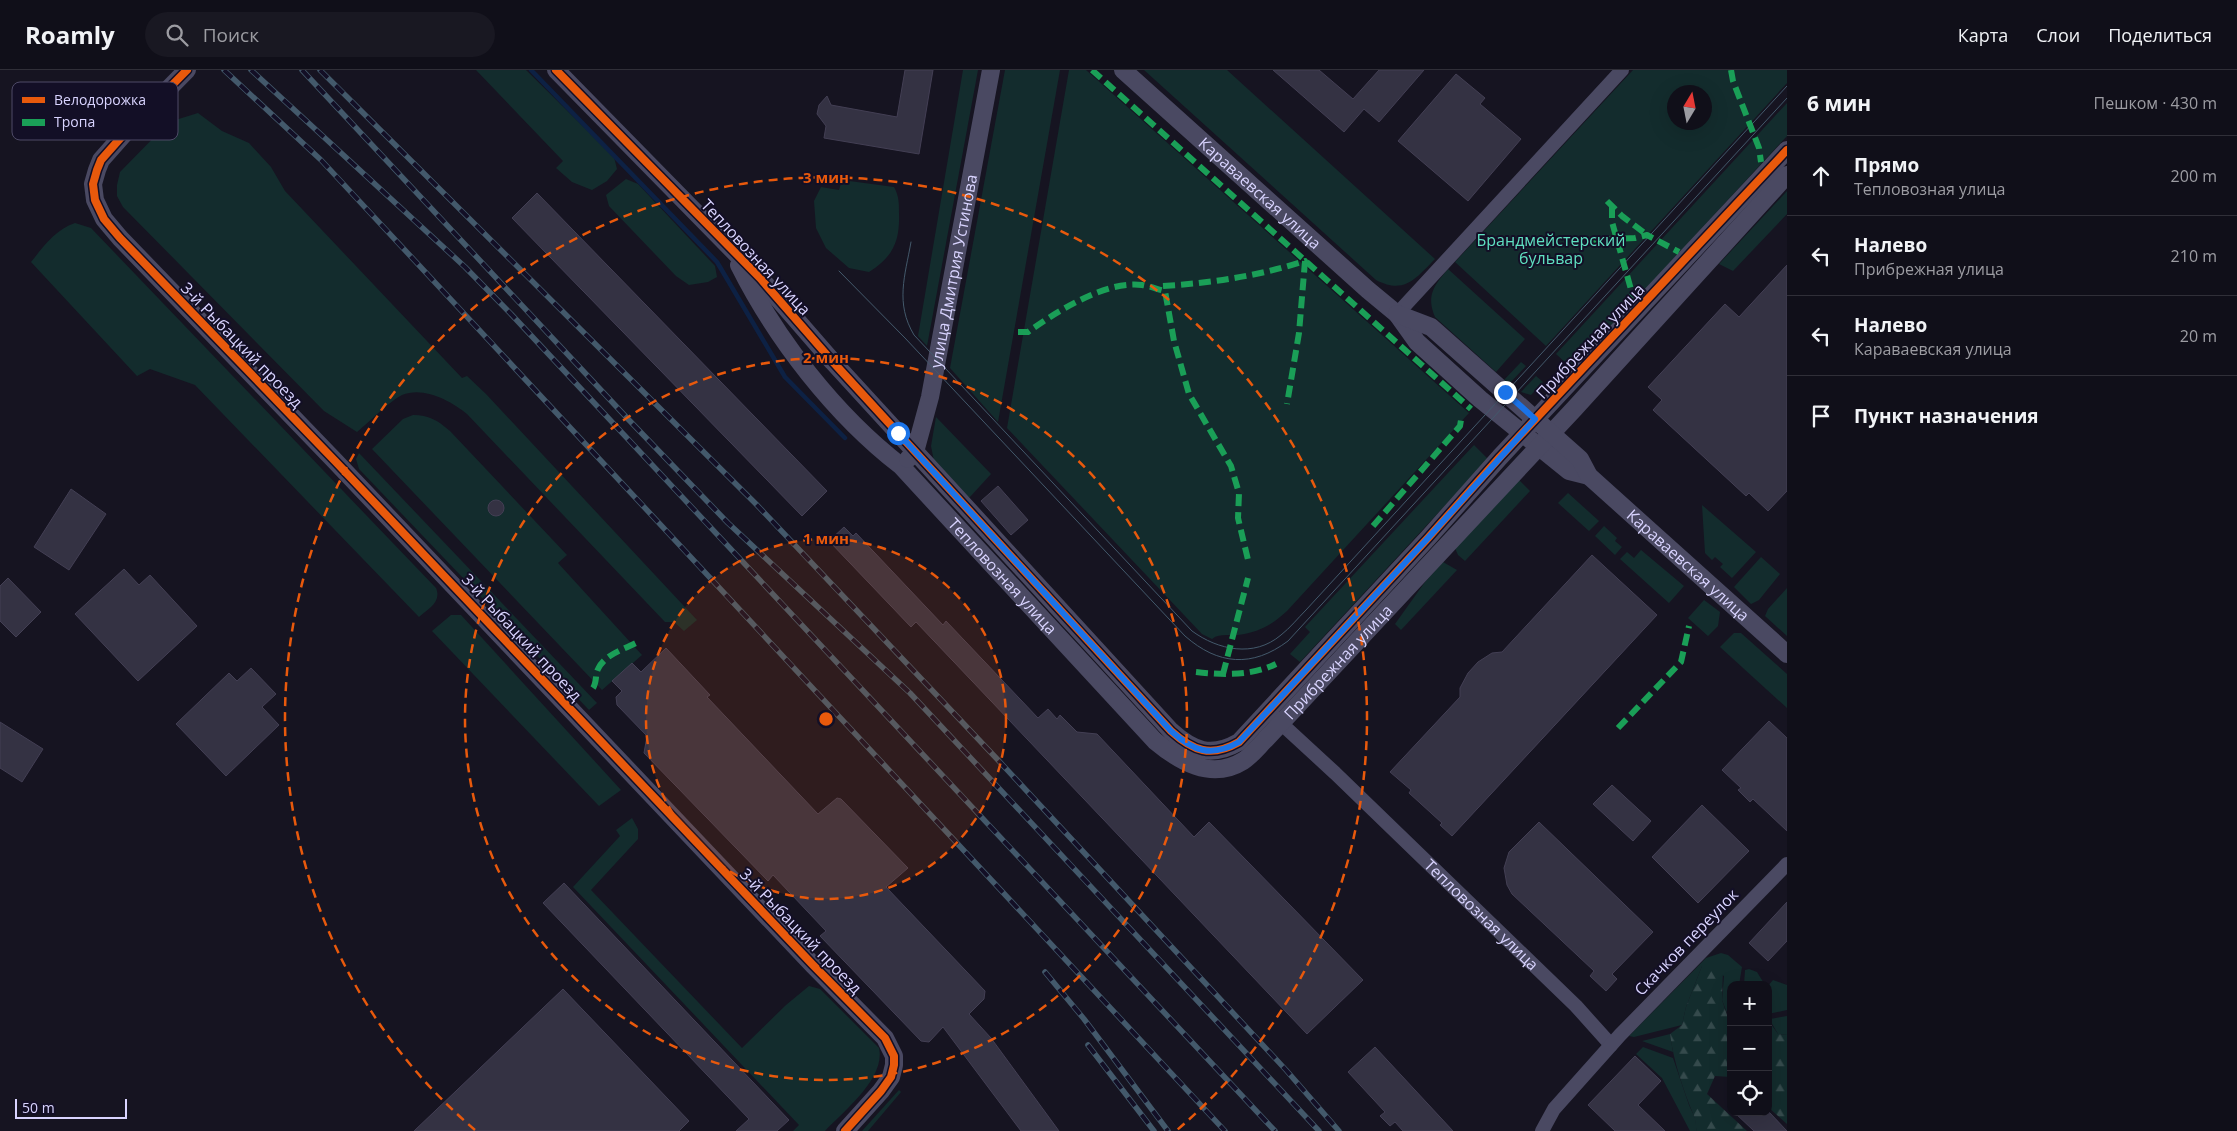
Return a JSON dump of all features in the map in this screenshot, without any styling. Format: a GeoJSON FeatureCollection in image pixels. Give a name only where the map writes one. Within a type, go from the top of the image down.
{"type":"FeatureCollection","features":[{"type":"Feature","properties":{"kind":"street","name":"3-й Рыбацкий проезд"},"geometry":{"type":"LineString","coordinates":[[175,82],[187,70]]}},
{"type":"Feature","properties":{"kind":"street","name":"Тепловозная улица"},"geometry":{"type":"LineString","coordinates":[[556,70],[760,278],[915,452],[1171,731],[1184,742],[1199,750]]}},
{"type":"Feature","properties":{"kind":"street","name":"улица Дмитрия Устинова"},"geometry":{"type":"LineString","coordinates":[[901,466],[915,452],[930,398],[991,70]]}},
{"type":"Feature","properties":{"kind":"street","name":"Караваевская улица"},"geometry":{"type":"LineString","coordinates":[[1123,70],[1397,314],[1417,342],[1569,471],[1589,476]]}},
{"type":"Feature","properties":{"kind":"street"},"geometry":{"type":"LineString","coordinates":[[1397,314],[1622,70]]}},
{"type":"Feature","properties":{"kind":"street","name":"3-й Рыбацкий проезд"},"geometry":{"type":"LineString","coordinates":[[119,140],[101,160],[93,184],[95,200],[104,219],[120,238],[342,468],[813,965],[885,1038],[894,1056],[891,1077],[845,1131]]}},
{"type":"Feature","properties":{"kind":"street","name":"Прибрежная улица"},"geometry":{"type":"LineString","coordinates":[[1199,767],[1213,769],[1228,767],[1243,761],[1274,717],[1428,538],[1522,433],[1787,150]]}},
{"type":"Feature","properties":{"kind":"street","name":"Прибрежная улица"},"geometry":{"type":"LineString","coordinates":[[1199,750],[1213,752],[1226,749],[1274,717],[1539,446],[1787,175]]}},
{"type":"Feature","properties":{"kind":"street","name":"Тепловозная улица"},"geometry":{"type":"LineString","coordinates":[[732,251],[748,282],[788,345],[817,385],[878,448],[901,466],[1155,741],[1184,763],[1199,767]]}},
{"type":"Feature","properties":{"kind":"street","name":"Караваевская улица"},"geometry":{"type":"LineString","coordinates":[[1397,314],[1431,327],[1580,459],[1589,476],[1787,654]]}},
{"type":"Feature","properties":{"kind":"street","name":"Тепловозная улица"},"geometry":{"type":"LineString","coordinates":[[1274,717],[1335,773],[1576,1006],[1611,1045]]}},
{"type":"Feature","properties":{"kind":"street","name":"Скачков переулок"},"geometry":{"type":"LineString","coordinates":[[1611,1045],[1787,864]]}},
{"type":"Feature","properties":{"kind":"street"},"geometry":{"type":"LineString","coordinates":[[1542,1131],[1554,1109],[1611,1045]]}},
{"type":"Feature","properties":{"kind":"green space"},"geometry":{"type":"Polygon","coordinates":[[[476,70],[526,70],[614,157],[617,169],[607,181],[592,190],[572,182],[556,168],[563,161],[476,70]]]}},
{"type":"Feature","properties":{"kind":"green space"},"geometry":{"type":"Polygon","coordinates":[[[963,70],[978,70],[927,346],[918,336],[963,70]]]}},
{"type":"Feature","properties":{"kind":"green space"},"geometry":{"type":"Polygon","coordinates":[[[1005,70],[1060,70],[998,422],[950,368],[1005,70]]]}},
{"type":"Feature","properties":{"kind":"green space"},"geometry":{"type":"Polygon","coordinates":[[[1069,70],[1086,70],[1469,413],[1287,611],[1259,630],[1238,635],[1221,635],[1212,639],[1202,634],[1007,428],[1069,70]]]}},
{"type":"Feature","properties":{"kind":"green space"},"geometry":{"type":"Polygon","coordinates":[[[1144,70],[1227,70],[1435,259],[1416,278],[1402,285],[1395,286],[1376,280],[1144,70]]]}},
{"type":"Feature","properties":{"kind":"green space","name":"Брандмейстерский бульвар"},"geometry":{"type":"Polygon","coordinates":[[[1633,70],[1787,70],[1787,83],[1546,346],[1455,262],[1633,70]]]}},
{"type":"Feature","properties":{"kind":"green space"},"geometry":{"type":"Polygon","coordinates":[[[1787,103],[1787,136],[1566,375],[1561,370],[1567,364],[1556,354],[1787,103]]]}},
{"type":"Feature","properties":{"kind":"green space"},"geometry":{"type":"Polygon","coordinates":[[[198,113],[222,131],[249,143],[271,167],[285,191],[462,378],[467,376],[486,394],[697,620],[684,631],[674,622],[665,622],[467,414],[453,404],[437,396],[419,392],[402,395],[357,432],[324,411],[123,207],[117,196],[120,172],[151,140],[178,140],[178,119],[198,113]]]}},
{"type":"Feature","properties":{"kind":"green space"},"geometry":{"type":"Polygon","coordinates":[[[626,179],[638,184],[715,266],[717,277],[708,282],[689,285],[676,276],[609,206],[606,195],[626,179]]]}},
{"type":"Feature","properties":{"kind":"green space"},"geometry":{"type":"Polygon","coordinates":[[[842,180],[894,187],[897,193],[899,223],[896,240],[884,260],[869,272],[849,268],[826,248],[816,228],[814,201],[821,187],[839,190],[842,180]]]}},
{"type":"Feature","properties":{"kind":"green space"},"geometry":{"type":"Polygon","coordinates":[[[1787,191],[1787,214],[1733,271],[1719,264],[1787,191]]]}},
{"type":"Feature","properties":{"kind":"green space"},"geometry":{"type":"Polygon","coordinates":[[[75,223],[91,228],[436,588],[436,601],[430,608],[419,617],[195,385],[150,369],[137,376],[31,262],[45,244],[56,234],[75,223]]]}},
{"type":"Feature","properties":{"kind":"green space"},"geometry":{"type":"Polygon","coordinates":[[[1448,269],[1525,339],[1496,372],[1435,317],[1431,297],[1435,286],[1448,269]]]}},
{"type":"Feature","properties":{"kind":"green space"},"geometry":{"type":"Polygon","coordinates":[[[1521,362],[1526,366],[1509,384],[1504,380],[1521,362]]]}},
{"type":"Feature","properties":{"kind":"green space"},"geometry":{"type":"Polygon","coordinates":[[[1536,376],[1543,382],[1531,395],[1521,392],[1536,376]]]}},
{"type":"Feature","properties":{"kind":"green space"},"geometry":{"type":"Polygon","coordinates":[[[413,415],[433,419],[450,431],[567,555],[558,563],[642,655],[602,690],[372,449],[403,419],[413,415]]]}},
{"type":"Feature","properties":{"kind":"green space"},"geometry":{"type":"Polygon","coordinates":[[[936,417],[991,474],[969,498],[934,461],[931,446],[936,417]]]}},
{"type":"Feature","properties":{"kind":"green space"},"geometry":{"type":"Polygon","coordinates":[[[1474,445],[1488,459],[1300,662],[1290,654],[1310,632],[1305,627],[1474,445]]]}},
{"type":"Feature","properties":{"kind":"green space"},"geometry":{"type":"Polygon","coordinates":[[[359,453],[597,703],[589,710],[359,469],[356,459],[359,453]]]}},
{"type":"Feature","properties":{"kind":"green space"},"geometry":{"type":"Polygon","coordinates":[[[1519,480],[1530,491],[1465,561],[1458,555],[1455,548],[1519,480]]]}},
{"type":"Feature","properties":{"kind":"green space"},"geometry":{"type":"Polygon","coordinates":[[[1568,493],[1599,521],[1589,531],[1558,503],[1568,493]]]}},
{"type":"Feature","properties":{"kind":"green space"},"geometry":{"type":"Polygon","coordinates":[[[1702,505],[1756,552],[1732,578],[1720,567],[1723,564],[1715,557],[1712,560],[1705,553],[1702,505]]]}},
{"type":"Feature","properties":{"kind":"green space"},"geometry":{"type":"Polygon","coordinates":[[[1604,526],[1617,538],[1615,541],[1622,547],[1615,555],[1595,536],[1604,526]]]}},
{"type":"Feature","properties":{"kind":"green space"},"geometry":{"type":"Polygon","coordinates":[[[1641,550],[1684,586],[1669,603],[1620,559],[1627,552],[1634,558],[1641,550]]]}},
{"type":"Feature","properties":{"kind":"green space"},"geometry":{"type":"Polygon","coordinates":[[[1761,557],[1780,574],[1759,600],[1751,604],[1734,587],[1761,557]]]}},
{"type":"Feature","properties":{"kind":"green space"},"geometry":{"type":"Polygon","coordinates":[[[1443,562],[1457,570],[1401,630],[1395,624],[1425,582],[1443,562]]]}},
{"type":"Feature","properties":{"kind":"green space"},"geometry":{"type":"Polygon","coordinates":[[[1787,588],[1787,636],[1765,616],[1768,609],[1787,588]]]}},
{"type":"Feature","properties":{"kind":"green space"},"geometry":{"type":"Polygon","coordinates":[[[1704,600],[1720,612],[1718,626],[1708,636],[1688,618],[1704,600]]]}},
{"type":"Feature","properties":{"kind":"green space"},"geometry":{"type":"Polygon","coordinates":[[[451,615],[461,615],[621,790],[599,806],[432,631],[451,615]]]}},
{"type":"Feature","properties":{"kind":"green space"},"geometry":{"type":"Polygon","coordinates":[[[1734,633],[1741,633],[1787,674],[1787,708],[1720,647],[1734,633]]]}},
{"type":"Feature","properties":{"kind":"green space"},"geometry":{"type":"Polygon","coordinates":[[[632,818],[638,829],[638,839],[591,890],[742,1048],[786,1005],[809,986],[820,989],[879,1048],[876,1071],[870,1082],[852,1104],[825,1131],[793,1131],[799,1125],[573,887],[620,836],[616,830],[632,818]]]}},
{"type":"Feature","properties":{"kind":"green space"},"geometry":{"type":"Polygon","coordinates":[[[1721,953],[1728,955],[1742,967],[1740,981],[1727,981],[1727,1013],[1722,1000],[1724,976],[1702,966],[1686,1007],[1682,1025],[1634,1037],[1629,1036],[1706,958],[1721,953]]]}},
{"type":"Feature","properties":{"kind":"green space"},"geometry":{"type":"Polygon","coordinates":[[[1710,962],[1723,968],[1722,1000],[1727,1015],[1727,1077],[1715,1076],[1707,1094],[1727,1112],[1727,1116],[1731,1116],[1747,1131],[1697,1131],[1695,1118],[1674,1055],[1670,1034],[1682,1025],[1686,1007],[1702,966],[1710,962]]]}},
{"type":"Feature","properties":{"kind":"green space"},"geometry":{"type":"Polygon","coordinates":[[[1749,969],[1757,972],[1763,981],[1744,981],[1745,970],[1749,969]]]}},
{"type":"Feature","properties":{"kind":"green space"},"geometry":{"type":"Polygon","coordinates":[[[1772,981],[1787,985],[1787,1010],[1772,1013],[1772,981]]]}},
{"type":"Feature","properties":{"kind":"green space"},"geometry":{"type":"Polygon","coordinates":[[[1787,1016],[1787,1035],[1778,1034],[1772,1024],[1772,1019],[1787,1016]]]}},
{"type":"Feature","properties":{"kind":"green space"},"geometry":{"type":"Polygon","coordinates":[[[1772,1026],[1778,1034],[1787,1035],[1787,1124],[1772,1111],[1772,1026]]]}},
{"type":"Feature","properties":{"kind":"green space"},"geometry":{"type":"Polygon","coordinates":[[[1670,1034],[1673,1052],[1642,1041],[1670,1034]]]}},
{"type":"Feature","properties":{"kind":"green space"},"geometry":{"type":"Polygon","coordinates":[[[1643,1047],[1673,1058],[1695,1118],[1697,1131],[1690,1131],[1662,1078],[1636,1054],[1643,1047]]]}},
{"type":"Feature","properties":{"kind":"green space"},"geometry":{"type":"Polygon","coordinates":[[[899,1090],[901,1092],[868,1131],[862,1131],[899,1090]]]}},
{"type":"Feature","properties":{"kind":"building"},"geometry":{"type":"Polygon","coordinates":[[[905,70],[933,70],[919,154],[824,138],[826,126],[817,114],[819,105],[827,96],[831,105],[897,117],[905,70]]]}},
{"type":"Feature","properties":{"kind":"building"},"geometry":{"type":"Polygon","coordinates":[[[1273,70],[1319,70],[1353,99],[1379,70],[1424,70],[1379,122],[1364,109],[1344,132],[1273,70]]]}},
{"type":"Feature","properties":{"kind":"building"},"geometry":{"type":"Polygon","coordinates":[[[1456,74],[1485,98],[1480,104],[1521,139],[1468,201],[1398,141],[1456,74]]]}},
{"type":"Feature","properties":{"kind":"building"},"geometry":{"type":"Polygon","coordinates":[[[537,193],[827,491],[802,516],[512,218],[537,193]]]}},
{"type":"Feature","properties":{"kind":"building"},"geometry":{"type":"Polygon","coordinates":[[[1787,265],[1787,491],[1768,511],[1749,493],[1746,496],[1653,410],[1662,400],[1648,387],[1725,304],[1739,317],[1787,265]]]}},
{"type":"Feature","properties":{"kind":"building"},"geometry":{"type":"Polygon","coordinates":[[[998,486],[1028,520],[1011,535],[981,501],[998,486]]]}},
{"type":"Feature","properties":{"kind":"building"},"geometry":{"type":"Polygon","coordinates":[[[71,489],[106,514],[69,570],[34,547],[71,489]]]}},
{"type":"Feature","properties":{"kind":"building"},"geometry":{"type":"Polygon","coordinates":[[[496,500],[502,502],[504,508],[502,514],[496,516],[490,514],[488,508],[490,502],[496,500]]]}},
{"type":"Feature","properties":{"kind":"building"},"geometry":{"type":"Polygon","coordinates":[[[844,527],[853,536],[856,533],[943,625],[946,621],[1038,718],[1048,709],[1057,719],[1060,715],[1077,732],[1097,734],[1194,837],[1209,822],[1363,980],[1307,1034],[916,622],[911,627],[829,541],[844,527]]]}},
{"type":"Feature","properties":{"kind":"building"},"geometry":{"type":"Polygon","coordinates":[[[1592,555],[1657,615],[1452,836],[1440,825],[1442,823],[1409,793],[1411,790],[1390,772],[1460,697],[1460,688],[1468,673],[1478,662],[1492,653],[1502,652],[1592,555]]]}},
{"type":"Feature","properties":{"kind":"building"},"geometry":{"type":"Polygon","coordinates":[[[124,569],[139,585],[150,575],[197,626],[138,681],[75,614],[124,569]]]}},
{"type":"Feature","properties":{"kind":"building"},"geometry":{"type":"Polygon","coordinates":[[[8,578],[41,612],[16,637],[0,621],[0,586],[8,578]]]}},
{"type":"Feature","properties":{"kind":"building"},"geometry":{"type":"Polygon","coordinates":[[[666,648],[710,695],[707,697],[818,814],[837,798],[841,799],[908,868],[886,887],[985,991],[984,999],[969,1014],[991,1038],[1059,1131],[1021,1131],[943,1027],[929,1042],[921,1041],[820,936],[826,931],[773,875],[768,881],[644,753],[647,736],[617,705],[616,697],[622,691],[612,681],[632,663],[641,672],[666,648]]]}},
{"type":"Feature","properties":{"kind":"building"},"geometry":{"type":"Polygon","coordinates":[[[251,668],[276,694],[262,707],[279,725],[226,776],[176,724],[229,673],[237,681],[251,668]]]}},
{"type":"Feature","properties":{"kind":"building"},"geometry":{"type":"Polygon","coordinates":[[[1769,721],[1787,738],[1787,831],[1753,799],[1750,802],[1738,790],[1741,788],[1722,770],[1769,721]]]}},
{"type":"Feature","properties":{"kind":"building"},"geometry":{"type":"Polygon","coordinates":[[[0,722],[43,749],[22,782],[0,768],[0,722]]]}},
{"type":"Feature","properties":{"kind":"building"},"geometry":{"type":"Polygon","coordinates":[[[1612,785],[1651,821],[1633,841],[1593,804],[1612,785]]]}},
{"type":"Feature","properties":{"kind":"building"},"geometry":{"type":"Polygon","coordinates":[[[1702,805],[1749,851],[1698,903],[1652,857],[1702,805]]]}},
{"type":"Feature","properties":{"kind":"building"},"geometry":{"type":"Polygon","coordinates":[[[1539,822],[1653,932],[1612,974],[1617,979],[1606,991],[1590,976],[1594,971],[1512,894],[1507,885],[1504,868],[1509,852],[1539,822]]]}},
{"type":"Feature","properties":{"kind":"building"},"geometry":{"type":"Polygon","coordinates":[[[564,883],[789,1120],[777,1131],[736,1131],[749,1119],[543,903],[564,883]]]}},
{"type":"Feature","properties":{"kind":"building"},"geometry":{"type":"Polygon","coordinates":[[[1787,902],[1787,941],[1768,961],[1749,943],[1787,902]]]}},
{"type":"Feature","properties":{"kind":"building"},"geometry":{"type":"Polygon","coordinates":[[[563,989],[689,1121],[679,1131],[414,1131],[563,989]]]}},
{"type":"Feature","properties":{"kind":"building"},"geometry":{"type":"Polygon","coordinates":[[[1375,1047],[1453,1131],[1403,1131],[1395,1122],[1390,1126],[1380,1116],[1385,1112],[1348,1072],[1375,1047]]]}},
{"type":"Feature","properties":{"kind":"building"},"geometry":{"type":"Polygon","coordinates":[[[1635,1056],[1661,1081],[1638,1105],[1665,1131],[1615,1131],[1588,1105],[1635,1056]]]}},
{"type":"Feature","properties":{"kind":"building"},"geometry":{"type":"Polygon","coordinates":[[[1772,1115],[1787,1131],[1754,1131],[1738,1116],[1772,1115]]]}},
{"type":"Feature","properties":{"kind":"waterway"},"geometry":{"type":"LineString","coordinates":[[531,70],[717,262],[785,377],[845,438]]}},
{"type":"Feature","properties":{"kind":"tram line"},"geometry":{"type":"LineString","coordinates":[[911,242],[904,278],[903,300],[908,323],[914,335],[1192,631],[1202,638],[1224,647],[1248,649],[1270,642],[1294,623],[1787,86]]}},
{"type":"Feature","properties":{"kind":"tram line"},"geometry":{"type":"LineString","coordinates":[[839,271],[905,338],[1185,636],[1197,646],[1210,653],[1235,660],[1248,659],[1275,650],[1288,641],[1787,98]]}},
{"type":"Feature","properties":{"kind":"railway"},"geometry":{"type":"LineString","coordinates":[[224,70],[321,160],[1225,1131]]}},
{"type":"Feature","properties":{"kind":"railway"},"geometry":{"type":"LineString","coordinates":[[251,70],[465,267],[511,314],[1275,1131]]}},
{"type":"Feature","properties":{"kind":"railway"},"geometry":{"type":"LineString","coordinates":[[302,70],[628,419],[728,523],[910,693],[1319,1131]]}},
{"type":"Feature","properties":{"kind":"railway"},"geometry":{"type":"LineString","coordinates":[[320,70],[756,504],[998,760],[1286,1070],[1339,1131]]}},
{"type":"Feature","properties":{"kind":"railway"},"geometry":{"type":"LineString","coordinates":[[1045,972],[1084,1019],[1168,1131]]}},
{"type":"Feature","properties":{"kind":"railway"},"geometry":{"type":"LineString","coordinates":[[1088,1045],[1154,1131]]}},
{"type":"Feature","properties":{"kind":"marked path"},"geometry":{"type":"LineString","coordinates":[[1092,70],[1471,409]]}},
{"type":"Feature","properties":{"kind":"marked path"},"geometry":{"type":"LineString","coordinates":[[1731,70],[1733,81],[1759,148],[1761,162]]}},
{"type":"Feature","properties":{"kind":"marked path"},"geometry":{"type":"LineString","coordinates":[[1607,201],[1622,216],[1647,235]]}},
{"type":"Feature","properties":{"kind":"marked path"},"geometry":{"type":"LineString","coordinates":[[1612,206],[1612,222],[1634,300]]}},
{"type":"Feature","properties":{"kind":"marked path"},"geometry":{"type":"LineString","coordinates":[[1570,241],[1635,238],[1647,235],[1679,252]]}},
{"type":"Feature","properties":{"kind":"marked path"},"geometry":{"type":"LineString","coordinates":[[1163,286],[1235,278],[1305,261],[1299,333],[1287,404]]}},
{"type":"Feature","properties":{"kind":"marked path"},"geometry":{"type":"LineString","coordinates":[[1018,332],[1028,332],[1082,299],[1113,287],[1142,285],[1165,291],[1174,341],[1189,394],[1231,466],[1239,493],[1238,518],[1249,564]]}},
{"type":"Feature","properties":{"kind":"marked path"},"geometry":{"type":"LineString","coordinates":[[1373,526],[1460,426],[1461,420]]}},
{"type":"Feature","properties":{"kind":"marked path"},"geometry":{"type":"LineString","coordinates":[[1223,674],[1248,578]]}},
{"type":"Feature","properties":{"kind":"marked path"},"geometry":{"type":"LineString","coordinates":[[1618,728],[1681,662],[1689,626]]}},
{"type":"Feature","properties":{"kind":"marked path"},"geometry":{"type":"LineString","coordinates":[[593,688],[598,669],[605,659],[638,642]]}},
{"type":"Feature","properties":{"kind":"marked path"},"geometry":{"type":"LineString","coordinates":[[1196,672],[1237,674],[1257,671],[1276,664]]}},
{"type":"Feature","properties":{"kind":"cycle path"},"geometry":{"type":"LineString","coordinates":[[175,82],[187,70]]}},
{"type":"Feature","properties":{"kind":"cycle path"},"geometry":{"type":"LineString","coordinates":[[556,70],[760,278],[833,362],[1171,731],[1187,743],[1203,750],[1211,751],[1220,750],[1239,742],[1428,538],[1500,457],[1787,150]]}},
{"type":"Feature","properties":{"kind":"cycle path"},"geometry":{"type":"LineString","coordinates":[[119,140],[101,160],[93,184],[95,200],[104,219],[120,238],[335,461],[813,965],[885,1038],[894,1056],[891,1077],[845,1131]]}},
{"type":"Feature","properties":{"kind":"route"},"geometry":{"type":"LineString","coordinates":[[898,433],[1171,731],[1184,742],[1199,750],[1213,752],[1226,749],[1239,742],[1428,538],[1535,419],[1505,392]]}}]}
